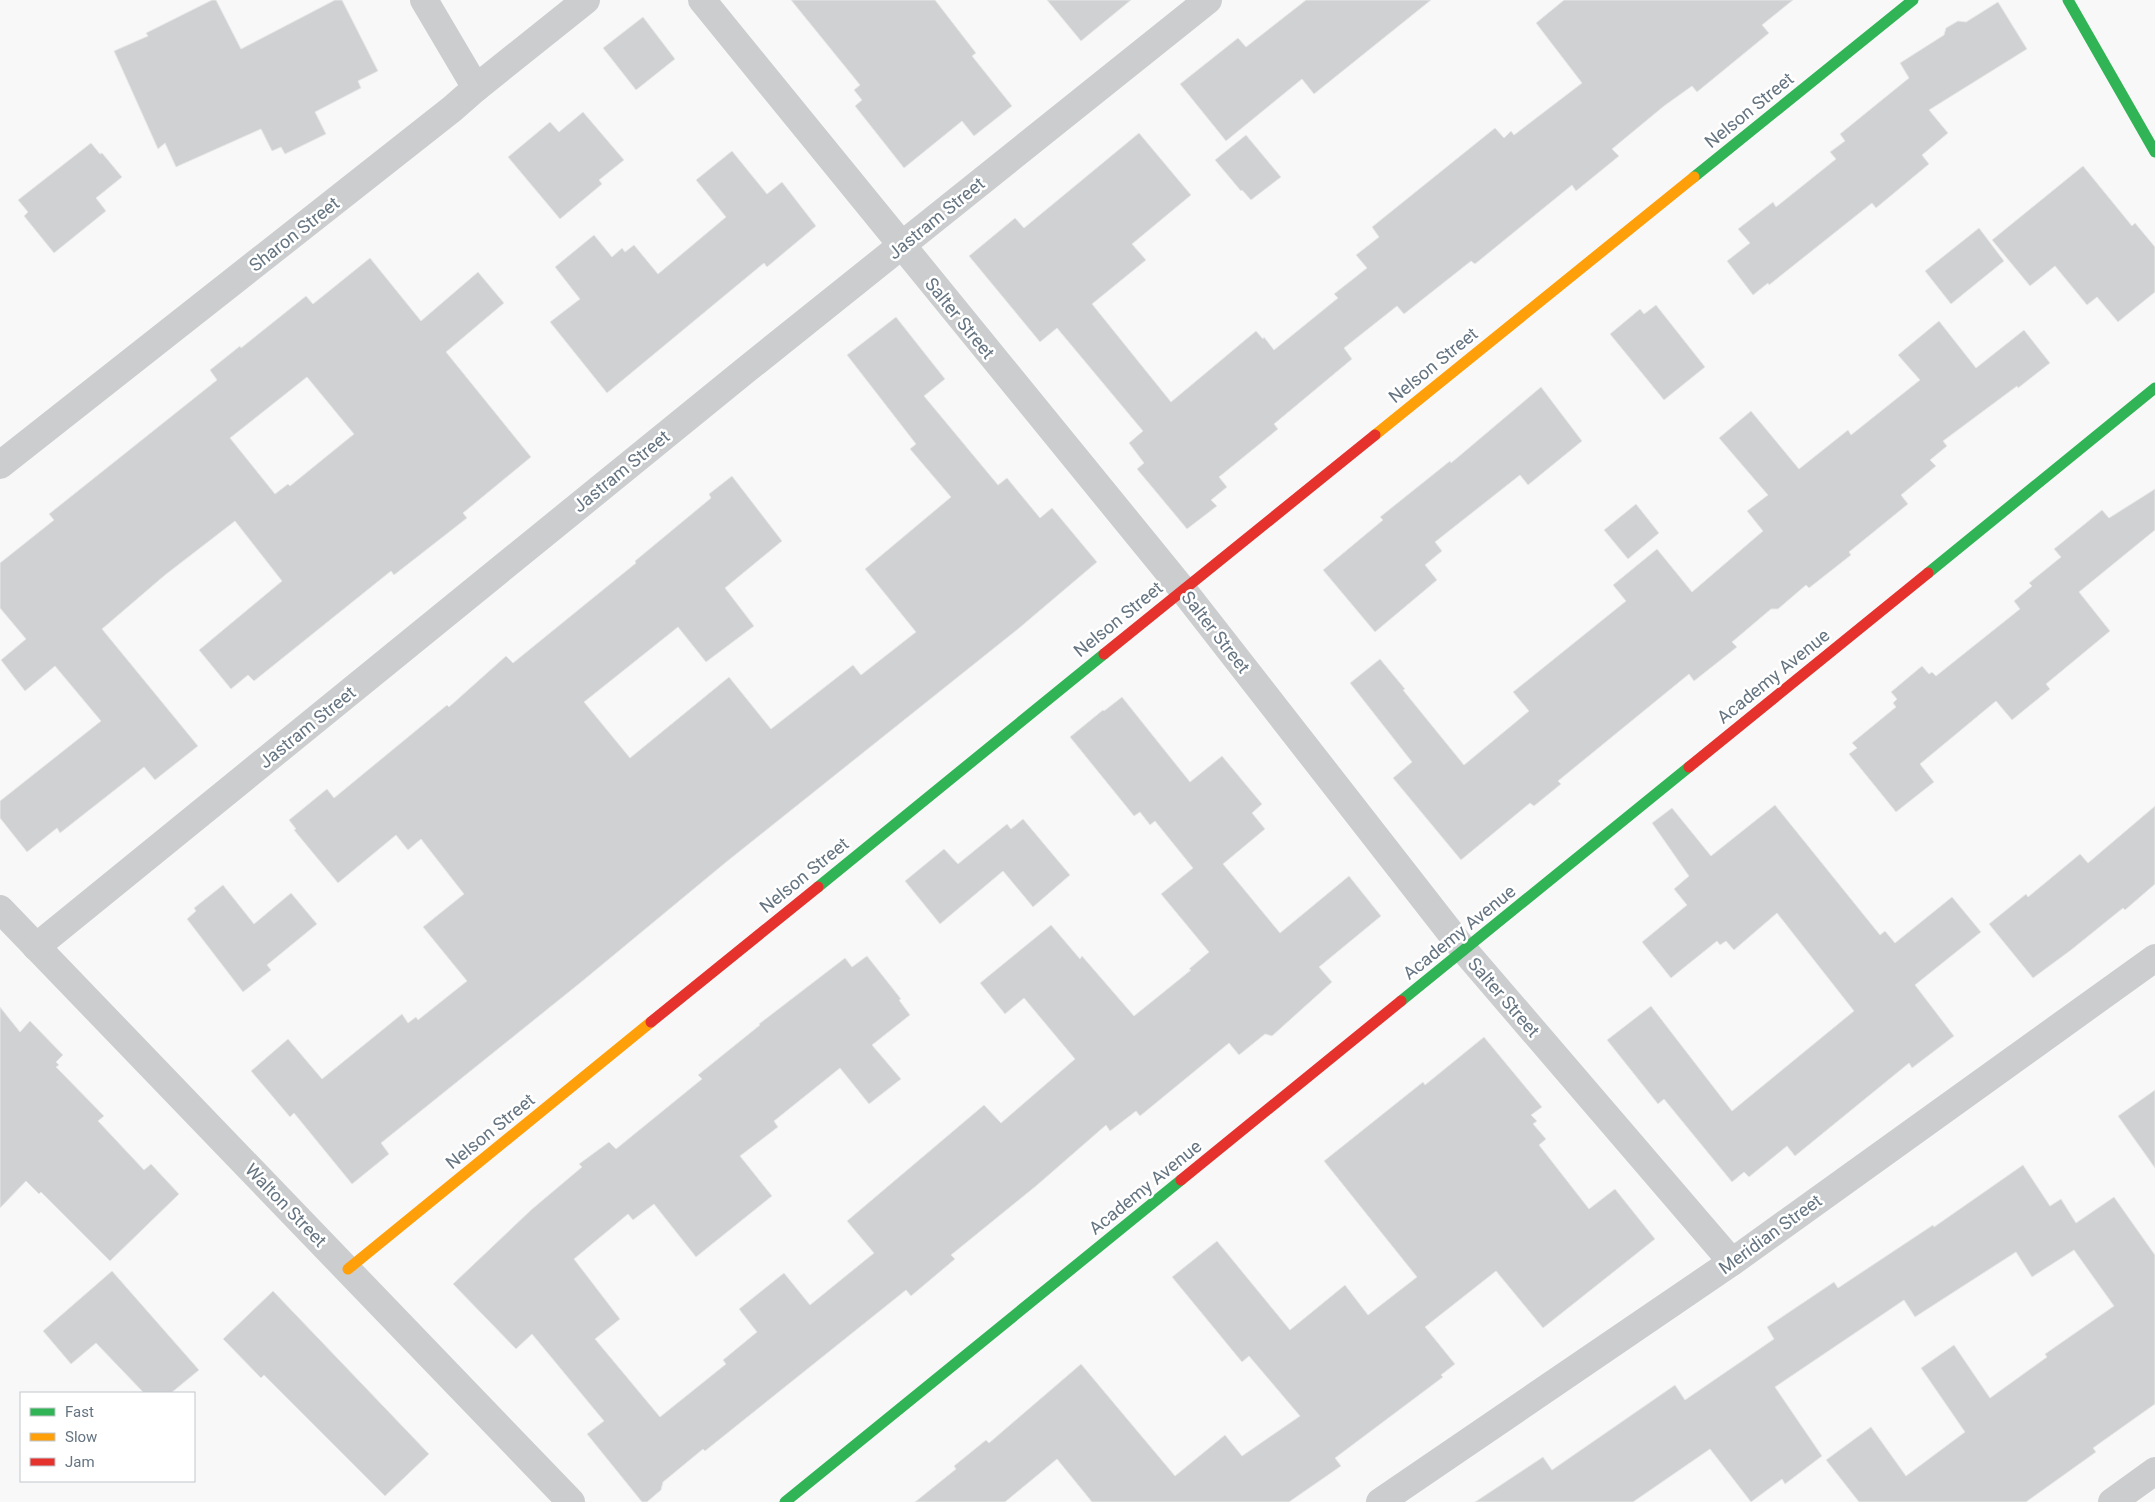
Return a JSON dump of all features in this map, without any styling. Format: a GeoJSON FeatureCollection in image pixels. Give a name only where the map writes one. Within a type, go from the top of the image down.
{"type":"FeatureCollection","features":[{"type":"Feature","properties":{"kind":"street"},"geometry":{"type":"LineString","coordinates":[[424,0],[476,88]]}},
{"type":"Feature","properties":{"kind":"street","name":"Sharon Street"},"geometry":{"type":"LineString","coordinates":[[0,465],[452,109],[586,0]]}},
{"type":"Feature","properties":{"kind":"street","name":"Salter Street"},"geometry":{"type":"LineString","coordinates":[[702,0],[1183,590],[1464,950],[1732,1262]]}},
{"type":"Feature","properties":{"kind":"street","name":"Jastram Street"},"geometry":{"type":"LineString","coordinates":[[36,947],[901,246],[1208,0]]}},
{"type":"Feature","properties":{"kind":"street","name":"Nelson Street"},"geometry":{"type":"LineString","coordinates":[[348,1269],[1913,0]]}},
{"type":"Feature","properties":{"kind":"street"},"geometry":{"type":"LineString","coordinates":[[2068,0],[2155,152]]}},
{"type":"Feature","properties":{"kind":"street","name":"Academy Avenue"},"geometry":{"type":"LineString","coordinates":[[785,1502],[2155,388]]}},
{"type":"Feature","properties":{"kind":"street","name":"Walton Street"},"geometry":{"type":"LineString","coordinates":[[0,909],[571,1502]]}},
{"type":"Feature","properties":{"kind":"street","name":"Meridian Street"},"geometry":{"type":"LineString","coordinates":[[1380,1502],[1732,1262],[2155,958]]}},
{"type":"Feature","properties":{"kind":"street"},"geometry":{"type":"LineString","coordinates":[[2112,1502],[2155,1471]]}},
{"type":"Feature","properties":{"kind":"building"},"geometry":{"type":"Polygon","coordinates":[[[212,0],[216,0],[241,49],[335,0],[342,0],[378,71],[358,81],[361,88],[315,112],[326,134],[285,154],[281,147],[272,151],[261,129],[176,167],[165,143],[158,149],[114,51],[148,36],[146,33],[212,0]]]}},
{"type":"Feature","properties":{"kind":"building"},"geometry":{"type":"Polygon","coordinates":[[[791,0],[935,0],[976,53],[972,56],[1012,106],[974,136],[962,121],[904,168],[855,106],[862,100],[854,90],[860,85],[791,0]]]}},
{"type":"Feature","properties":{"kind":"building"},"geometry":{"type":"Polygon","coordinates":[[[1047,0],[1131,0],[1081,41],[1047,0]]]}},
{"type":"Feature","properties":{"kind":"building"},"geometry":{"type":"Polygon","coordinates":[[[1306,0],[1431,0],[1314,94],[1302,79],[1226,141],[1180,84],[1238,38],[1246,47],[1306,0]]]}},
{"type":"Feature","properties":{"kind":"building"},"geometry":{"type":"Polygon","coordinates":[[[1564,0],[1793,0],[1762,25],[1769,33],[1697,92],[1692,86],[1664,106],[1612,149],[1619,156],[1576,191],[1572,185],[1475,264],[1471,261],[1404,314],[1397,306],[1344,348],[1352,359],[1274,424],[1278,429],[1219,477],[1227,487],[1211,500],[1217,506],[1187,529],[1137,469],[1144,463],[1129,443],[1143,431],[1057,328],[1040,342],[969,256],[1015,218],[1024,228],[1139,133],[1191,195],[1132,244],[1146,260],[1092,304],[1171,402],[1256,331],[1263,339],[1264,337],[1274,350],[1338,298],[1334,294],[1367,268],[1356,255],[1379,237],[1372,227],[1495,128],[1504,138],[1511,131],[1514,135],[1582,83],[1536,23],[1564,0]]]}},
{"type":"Feature","properties":{"kind":"building"},"geometry":{"type":"Polygon","coordinates":[[[1998,2],[2027,49],[1929,110],[1948,133],[1922,155],[1929,164],[1876,208],[1872,203],[1769,285],[1768,283],[1753,295],[1727,261],[1750,243],[1738,229],[1773,202],[1776,207],[1836,159],[1830,152],[1845,141],[1840,134],[1909,78],[1900,63],[1944,35],[1946,28],[1958,21],[1966,22],[1998,2]]]}},
{"type":"Feature","properties":{"kind":"building"},"geometry":{"type":"Polygon","coordinates":[[[643,17],[675,59],[636,90],[603,48],[643,17]]]}},
{"type":"Feature","properties":{"kind":"building"},"geometry":{"type":"Polygon","coordinates":[[[583,112],[624,160],[599,180],[602,184],[560,219],[508,157],[550,122],[559,132],[583,112]]]}},
{"type":"Feature","properties":{"kind":"building"},"geometry":{"type":"Polygon","coordinates":[[[1246,135],[1281,177],[1251,200],[1215,160],[1246,135]]]}},
{"type":"Feature","properties":{"kind":"building"},"geometry":{"type":"Polygon","coordinates":[[[91,143],[122,177],[96,198],[106,211],[54,253],[24,216],[28,212],[18,200],[91,143]]]}},
{"type":"Feature","properties":{"kind":"building"},"geometry":{"type":"Polygon","coordinates":[[[732,151],[767,194],[782,182],[816,226],[767,267],[764,263],[607,393],[550,322],[580,299],[555,267],[594,235],[612,257],[622,248],[625,252],[634,245],[658,274],[726,217],[696,180],[732,151]]]}},
{"type":"Feature","properties":{"kind":"building"},"geometry":{"type":"Polygon","coordinates":[[[2083,166],[2132,226],[2135,223],[2155,247],[2155,292],[2118,322],[2097,297],[2087,305],[2055,266],[2030,286],[1992,240],[2083,166]]]}},
{"type":"Feature","properties":{"kind":"building"},"geometry":{"type":"Polygon","coordinates":[[[1979,228],[2004,261],[1951,304],[1925,271],[1979,228]]]}},
{"type":"Feature","properties":{"kind":"building"},"geometry":{"type":"Polygon","coordinates":[[[370,258],[421,321],[478,272],[504,303],[446,352],[531,457],[463,513],[467,518],[394,575],[391,571],[254,681],[248,675],[231,689],[199,650],[282,581],[235,521],[165,575],[102,629],[198,746],[155,780],[144,767],[60,833],[57,828],[27,852],[0,818],[0,801],[101,721],[55,666],[25,691],[1,660],[26,639],[0,608],[0,563],[54,520],[49,514],[217,380],[210,370],[240,346],[241,348],[306,296],[313,304],[370,258]],[[307,377],[230,438],[275,494],[288,484],[290,486],[354,434],[307,377]]]}},
{"type":"Feature","properties":{"kind":"building"},"geometry":{"type":"Polygon","coordinates":[[[1656,305],[1705,367],[1664,400],[1610,334],[1640,309],[1644,314],[1656,305]]]}},
{"type":"Feature","properties":{"kind":"building"},"geometry":{"type":"Polygon","coordinates":[[[896,317],[945,379],[924,396],[998,485],[1007,478],[1040,518],[1052,508],[1097,562],[1018,629],[725,863],[580,983],[381,1143],[389,1154],[352,1184],[294,1113],[290,1117],[251,1071],[288,1039],[322,1079],[402,1014],[408,1023],[416,1017],[418,1020],[467,981],[423,927],[464,894],[421,839],[408,850],[396,835],[338,883],[294,830],[296,829],[289,820],[327,789],[334,798],[447,705],[449,707],[506,656],[513,663],[636,563],[635,561],[711,498],[709,494],[732,476],[782,541],[725,588],[754,626],[706,662],[678,627],[584,702],[630,758],[729,677],[771,729],[853,665],[861,675],[916,632],[865,569],[951,497],[910,449],[916,444],[847,355],[896,317]]]}},
{"type":"Feature","properties":{"kind":"building"},"geometry":{"type":"Polygon","coordinates":[[[1939,321],[1976,368],[2024,330],[2050,363],[1943,441],[1947,446],[1930,460],[1936,466],[1901,495],[1908,504],[1849,552],[1851,555],[1809,588],[1806,585],[1778,609],[1771,609],[1732,642],[1737,647],[1694,681],[1689,674],[1558,781],[1561,784],[1534,806],[1530,803],[1461,860],[1393,778],[1412,762],[1350,683],[1380,659],[1464,765],[1529,711],[1513,692],[1626,601],[1613,585],[1657,549],[1692,592],[1763,531],[1747,511],[1768,495],[1719,438],[1751,411],[1799,469],[1848,430],[1851,435],[1920,380],[1898,355],[1939,321]]]}},
{"type":"Feature","properties":{"kind":"building"},"geometry":{"type":"Polygon","coordinates":[[[1541,387],[1582,441],[1528,485],[1520,475],[1435,542],[1442,551],[1425,565],[1437,580],[1375,632],[1323,570],[1383,520],[1380,517],[1450,461],[1451,463],[1541,387]]]}},
{"type":"Feature","properties":{"kind":"building"},"geometry":{"type":"Polygon","coordinates":[[[2155,489],[2155,530],[2079,592],[2110,631],[2046,684],[2050,689],[2012,720],[1996,701],[1920,764],[1934,782],[1896,812],[1849,754],[1857,748],[1852,743],[1896,707],[1893,703],[1897,699],[1891,692],[1922,666],[1929,674],[1932,672],[1936,676],[2020,609],[2014,601],[2032,586],[2029,583],[2061,557],[2054,549],[2102,510],[2109,518],[2155,489]]]}},
{"type":"Feature","properties":{"kind":"building"},"geometry":{"type":"Polygon","coordinates":[[[1636,504],[1659,533],[1628,559],[1604,530],[1636,504]]]}},
{"type":"Feature","properties":{"kind":"building"},"geometry":{"type":"Polygon","coordinates":[[[1122,697],[1190,782],[1222,756],[1262,804],[1252,813],[1265,829],[1223,864],[1280,933],[1349,876],[1381,916],[1319,967],[1332,982],[1272,1036],[1265,1034],[1239,1055],[1229,1043],[1140,1116],[1136,1111],[1110,1131],[1106,1125],[1036,1186],[951,1255],[955,1259],[911,1296],[906,1290],[705,1451],[703,1449],[663,1482],[661,1490],[647,1502],[642,1502],[587,1434],[604,1421],[532,1334],[516,1349],[453,1284],[531,1210],[582,1167],[579,1164],[609,1142],[616,1149],[702,1079],[698,1075],[759,1024],[845,958],[852,967],[867,956],[901,999],[899,1000],[910,1015],[872,1045],[901,1079],[869,1104],[840,1068],[774,1121],[778,1127],[740,1156],[772,1196],[696,1257],[654,1204],[633,1220],[628,1214],[574,1259],[620,1319],[595,1339],[660,1417],[726,1364],[723,1360],[757,1332],[739,1309],[784,1273],[810,1305],[874,1253],[847,1221],[984,1105],[1001,1123],[1075,1059],[1024,998],[1005,1014],[980,983],[1051,925],[1080,959],[1082,956],[1134,1016],[1191,970],[1189,969],[1209,952],[1161,894],[1193,868],[1155,821],[1150,825],[1140,812],[1134,816],[1070,737],[1122,697]]]}},
{"type":"Feature","properties":{"kind":"building"},"geometry":{"type":"Polygon","coordinates":[[[1775,805],[1880,935],[1885,931],[1895,943],[1952,897],[1981,932],[1915,985],[1954,1036],[1912,1068],[1909,1063],[1795,1156],[1787,1146],[1749,1177],[1744,1172],[1732,1182],[1664,1099],[1658,1104],[1607,1040],[1651,1006],[1732,1111],[1854,1011],[1777,913],[1734,950],[1726,941],[1720,945],[1717,941],[1671,978],[1642,942],[1687,905],[1674,889],[1689,876],[1652,823],[1672,808],[1711,856],[1775,805]]]}},
{"type":"Feature","properties":{"kind":"building"},"geometry":{"type":"Polygon","coordinates":[[[2155,806],[2155,884],[2125,910],[2123,908],[2033,978],[1989,924],[2026,894],[2028,897],[2080,854],[2088,863],[2155,806]]]}},
{"type":"Feature","properties":{"kind":"building"},"geometry":{"type":"Polygon","coordinates":[[[1023,819],[1070,875],[1033,907],[1003,871],[940,924],[905,881],[944,849],[958,864],[1007,824],[1011,829],[1023,819]]]}},
{"type":"Feature","properties":{"kind":"building"},"geometry":{"type":"Polygon","coordinates":[[[223,885],[254,924],[291,893],[317,924],[267,965],[271,970],[243,992],[187,919],[196,911],[194,908],[223,885]]]}},
{"type":"Feature","properties":{"kind":"building"},"geometry":{"type":"Polygon","coordinates":[[[0,1007],[20,1032],[30,1021],[63,1055],[56,1062],[59,1065],[56,1067],[104,1116],[98,1121],[144,1170],[151,1164],[179,1194],[110,1261],[41,1192],[39,1194],[26,1181],[0,1208],[0,1007]]]}},
{"type":"Feature","properties":{"kind":"building"},"geometry":{"type":"Polygon","coordinates":[[[1484,1037],[1542,1107],[1531,1115],[1537,1121],[1533,1124],[1546,1139],[1539,1145],[1589,1209],[1615,1189],[1655,1239],[1543,1328],[1496,1271],[1425,1327],[1455,1364],[1441,1375],[1443,1377],[1335,1458],[1341,1466],[1289,1502],[1092,1502],[1057,1459],[1005,1502],[915,1502],[956,1469],[954,1466],[986,1440],[989,1443],[1081,1364],[1175,1476],[1225,1435],[1242,1456],[1300,1416],[1249,1356],[1242,1362],[1172,1277],[1217,1241],[1290,1330],[1345,1285],[1368,1315],[1417,1277],[1324,1161],[1423,1082],[1425,1085],[1484,1037]]]}},
{"type":"Feature","properties":{"kind":"building"},"geometry":{"type":"Polygon","coordinates":[[[2155,1090],[2155,1168],[2118,1116],[2155,1090]]]}},
{"type":"Feature","properties":{"kind":"building"},"geometry":{"type":"Polygon","coordinates":[[[2023,1165],[2050,1206],[2061,1199],[2076,1223],[2114,1197],[2155,1255],[2155,1404],[2093,1448],[2096,1452],[2026,1502],[1859,1502],[1826,1460],[1871,1427],[1906,1476],[1965,1432],[1921,1368],[1954,1345],[1990,1398],[2047,1357],[2045,1354],[2114,1306],[2074,1250],[2032,1277],[2016,1252],[1915,1317],[1904,1300],[1775,1387],[1822,1456],[1785,1484],[1782,1479],[1751,1502],[1710,1449],[1633,1502],[1475,1502],[1543,1457],[1552,1470],[1675,1385],[1685,1400],[1774,1339],[1767,1327],[1834,1282],[1838,1288],[1933,1225],[1934,1227],[2023,1165]]]}},
{"type":"Feature","properties":{"kind":"building"},"geometry":{"type":"Polygon","coordinates":[[[112,1271],[199,1370],[172,1392],[143,1392],[96,1343],[71,1364],[43,1331],[112,1271]]]}},
{"type":"Feature","properties":{"kind":"building"},"geometry":{"type":"Polygon","coordinates":[[[273,1291],[429,1454],[385,1496],[264,1375],[261,1378],[223,1339],[273,1291]]]}},
{"type":"Feature","properties":{"kind":"traffic: fast"},"geometry":{"type":"LineString","coordinates":[[1694,177],[1913,0]]}},
{"type":"Feature","properties":{"kind":"traffic: fast"},"geometry":{"type":"LineString","coordinates":[[2068,0],[2155,152]]}},
{"type":"Feature","properties":{"kind":"traffic: fast"},"geometry":{"type":"LineString","coordinates":[[1928,573],[2155,388]]}},
{"type":"Feature","properties":{"kind":"traffic: fast"},"geometry":{"type":"LineString","coordinates":[[818,887],[1104,654]]}},
{"type":"Feature","properties":{"kind":"traffic: fast"},"geometry":{"type":"LineString","coordinates":[[1401,1001],[1689,767]]}},
{"type":"Feature","properties":{"kind":"traffic: fast"},"geometry":{"type":"LineString","coordinates":[[785,1502],[1181,1180]]}},
{"type":"Feature","properties":{"kind":"traffic: slow"},"geometry":{"type":"LineString","coordinates":[[1375,435],[1694,177]]}},
{"type":"Feature","properties":{"kind":"traffic: slow"},"geometry":{"type":"LineString","coordinates":[[348,1269],[651,1022]]}},
{"type":"Feature","properties":{"kind":"traffic: jam"},"geometry":{"type":"LineString","coordinates":[[1104,654],[1375,435]]}},
{"type":"Feature","properties":{"kind":"traffic: jam"},"geometry":{"type":"LineString","coordinates":[[1689,767],[1928,573]]}},
{"type":"Feature","properties":{"kind":"traffic: jam"},"geometry":{"type":"LineString","coordinates":[[651,1022],[818,887]]}},
{"type":"Feature","properties":{"kind":"traffic: jam"},"geometry":{"type":"LineString","coordinates":[[1181,1180],[1401,1001]]}}]}
